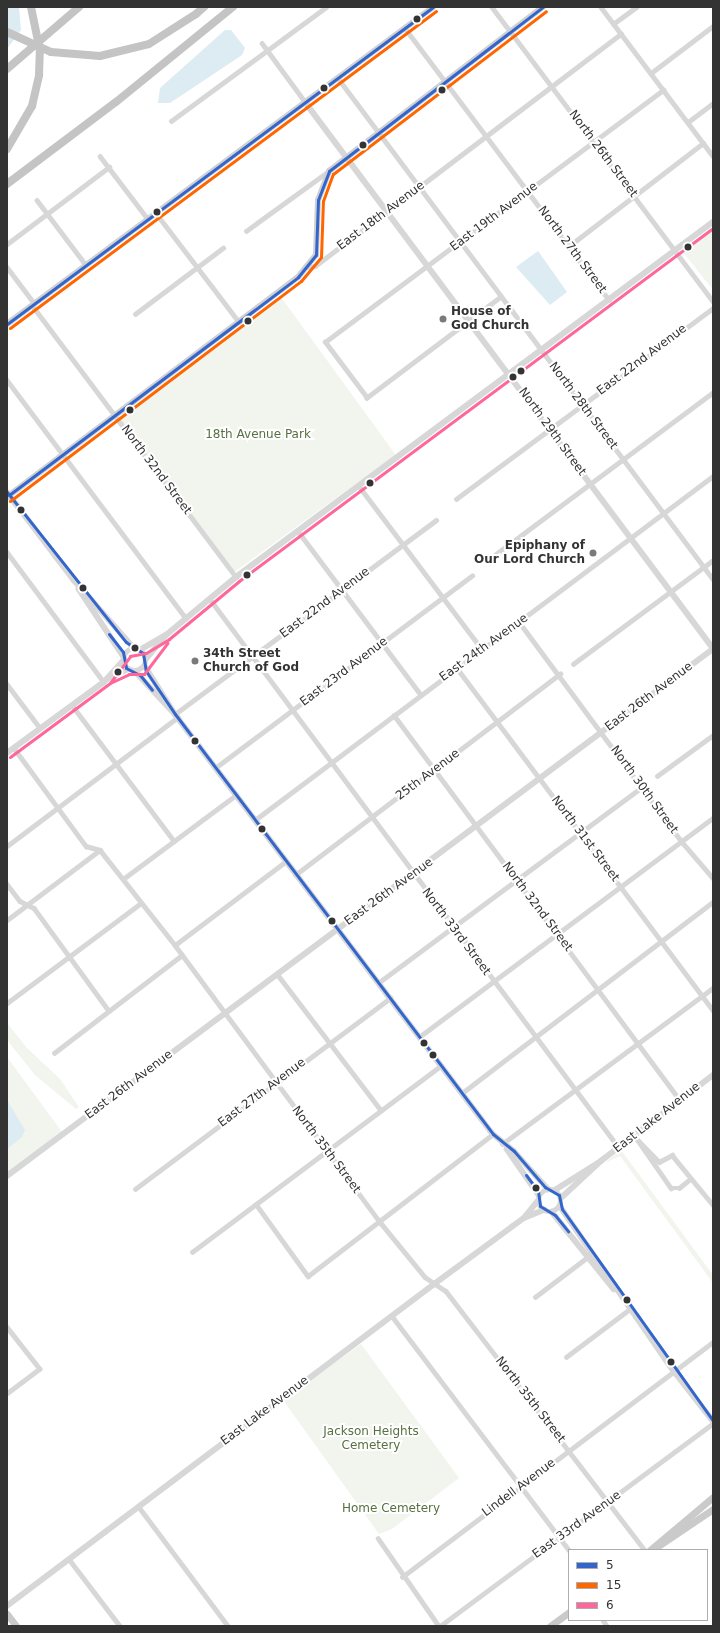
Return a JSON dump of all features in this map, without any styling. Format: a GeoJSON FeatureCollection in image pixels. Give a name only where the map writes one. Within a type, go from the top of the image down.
{"type":"FeatureCollection","features":[{"type":"Feature","properties":{"kind":"highway"},"geometry":{"type":"LineString","coordinates":[[7,150],[32,106],[39,75],[40,51],[32,7]]}},
{"type":"Feature","properties":{"kind":"highway"},"geometry":{"type":"LineString","coordinates":[[7,69],[79,7]]}},
{"type":"Feature","properties":{"kind":"highway"},"geometry":{"type":"LineString","coordinates":[[7,32],[51,52],[100,56],[149,44],[196,14],[204,7]]}},
{"type":"Feature","properties":{"kind":"highway"},"geometry":{"type":"LineString","coordinates":[[7,184],[116,102],[233,7]]}},
{"type":"Feature","properties":{"kind":"main road"},"geometry":{"type":"LineString","coordinates":[[7,324],[306,103],[405,28],[424,10],[433,7]]}},
{"type":"Feature","properties":{"kind":"main road"},"geometry":{"type":"LineString","coordinates":[[308,267],[318,249],[318,200],[329,171],[346,155],[445,83],[543,7]]}},
{"type":"Feature","properties":{"kind":"main road","name":"East 18th Avenue"},"geometry":{"type":"LineString","coordinates":[[8,495],[239,322],[308,267]]}},
{"type":"Feature","properties":{"kind":"main road"},"geometry":{"type":"LineString","coordinates":[[652,1549],[713,1497]]}},
{"type":"Feature","properties":{"kind":"main road"},"geometry":{"type":"LineString","coordinates":[[653,1549],[713,1509]]}},
{"type":"Feature","properties":{"kind":"main road"},"geometry":{"type":"LineString","coordinates":[[550,1626],[568,1613]]}},
{"type":"Feature","properties":{"kind":"main road"},"geometry":{"type":"LineString","coordinates":[[7,1614],[16,1626]]}},
{"type":"Feature","properties":{"kind":"street"},"geometry":{"type":"LineString","coordinates":[[171,121],[326,7]]}},
{"type":"Feature","properties":{"kind":"street","name":"North 26th Street"},"geometry":{"type":"LineString","coordinates":[[492,7],[713,301]]}},
{"type":"Feature","properties":{"kind":"street"},"geometry":{"type":"LineString","coordinates":[[600,7],[713,156]]}},
{"type":"Feature","properties":{"kind":"street"},"geometry":{"type":"LineString","coordinates":[[613,24],[636,7]]}},
{"type":"Feature","properties":{"kind":"street"},"geometry":{"type":"LineString","coordinates":[[651,74],[713,26]]}},
{"type":"Feature","properties":{"kind":"street","name":"North 27th Street"},"geometry":{"type":"LineString","coordinates":[[405,28],[609,300]]}},
{"type":"Feature","properties":{"kind":"street","name":"East 18th Avenue"},"geometry":{"type":"LineString","coordinates":[[308,267],[388,211],[621,34]]}},
{"type":"Feature","properties":{"kind":"street","name":"North 29th Street"},"geometry":{"type":"LineString","coordinates":[[262,44],[511,374],[549,430],[713,648]]}},
{"type":"Feature","properties":{"kind":"street","name":"North 28th Street"},"geometry":{"type":"LineString","coordinates":[[338,78],[542,351],[581,406],[623,459],[713,579]]}},
{"type":"Feature","properties":{"kind":"street","name":"East 19th Avenue"},"geometry":{"type":"LineString","coordinates":[[470,320],[367,398],[325,342],[663,90]]}},
{"type":"Feature","properties":{"kind":"street"},"geometry":{"type":"LineString","coordinates":[[688,122],[713,104]]}},
{"type":"Feature","properties":{"kind":"street"},"geometry":{"type":"LineString","coordinates":[[568,246],[704,143]]}},
{"type":"Feature","properties":{"kind":"street"},"geometry":{"type":"LineString","coordinates":[[100,156],[148,219]]}},
{"type":"Feature","properties":{"kind":"street"},"geometry":{"type":"LineString","coordinates":[[7,244],[46,213],[109,167]]}},
{"type":"Feature","properties":{"kind":"street"},"geometry":{"type":"LineString","coordinates":[[246,231],[329,171]]}},
{"type":"Feature","properties":{"kind":"street"},"geometry":{"type":"LineString","coordinates":[[37,200],[86,265]]}},
{"type":"Feature","properties":{"kind":"street"},"geometry":{"type":"LineString","coordinates":[[156,213],[239,322]]}},
{"type":"Feature","properties":{"kind":"street"},"geometry":{"type":"LineString","coordinates":[[136,672],[144,666],[146,659],[166,635],[236,577],[542,351],[713,222]]}},
{"type":"Feature","properties":{"kind":"street"},"geometry":{"type":"LineString","coordinates":[[135,314],[223,248]]}},
{"type":"Feature","properties":{"kind":"street","name":"North 32nd Street"},"geometry":{"type":"LineString","coordinates":[[7,267],[236,577]]}},
{"type":"Feature","properties":{"kind":"street"},"geometry":{"type":"LineString","coordinates":[[470,320],[501,297]]}},
{"type":"Feature","properties":{"kind":"street","name":"East 22nd Avenue"},"geometry":{"type":"LineString","coordinates":[[456,499],[713,308]]}},
{"type":"Feature","properties":{"kind":"street"},"geometry":{"type":"LineString","coordinates":[[7,380],[186,618]]}},
{"type":"Feature","properties":{"kind":"street"},"geometry":{"type":"LineString","coordinates":[[496,554],[713,392]]}},
{"type":"Feature","properties":{"kind":"street","name":"East 24th Avenue"},"geometry":{"type":"LineString","coordinates":[[255,820],[482,649],[520,623],[713,476]]}},
{"type":"Feature","properties":{"kind":"street"},"geometry":{"type":"LineString","coordinates":[[359,486],[482,649]]}},
{"type":"Feature","properties":{"kind":"street"},"geometry":{"type":"LineString","coordinates":[[8,495],[74,580],[146,659]]}},
{"type":"Feature","properties":{"kind":"street","name":"East 22nd Avenue"},"geometry":{"type":"LineString","coordinates":[[7,846],[254,656],[436,520]]}},
{"type":"Feature","properties":{"kind":"street"},"geometry":{"type":"LineString","coordinates":[[298,531],[421,695]]}},
{"type":"Feature","properties":{"kind":"street"},"geometry":{"type":"LineString","coordinates":[[7,552],[106,681]]}},
{"type":"Feature","properties":{"kind":"street"},"geometry":{"type":"LineString","coordinates":[[573,664],[713,560]]}},
{"type":"Feature","properties":{"kind":"street","name":"East 23rd Avenue"},"geometry":{"type":"LineString","coordinates":[[215,768],[472,576]]}},
{"type":"Feature","properties":{"kind":"street"},"geometry":{"type":"LineString","coordinates":[[74,580],[124,659],[128,669],[136,672],[177,716]]}},
{"type":"Feature","properties":{"kind":"street","name":"North 33rd Street"},"geometry":{"type":"LineString","coordinates":[[210,599],[254,656],[291,711],[331,763],[370,818],[619,1148]]}},
{"type":"Feature","properties":{"kind":"street","name":"North 30th Street"},"geometry":{"type":"LineString","coordinates":[[520,623],[560,674],[643,786],[682,842],[713,878]]}},
{"type":"Feature","properties":{"kind":"street"},"geometry":{"type":"LineString","coordinates":[[106,681],[124,659],[137,649],[166,635]]}},
{"type":"Feature","properties":{"kind":"street","name":"East 26th Avenue"},"geometry":{"type":"LineString","coordinates":[[7,1176],[413,875],[713,648]]}},
{"type":"Feature","properties":{"kind":"street"},"geometry":{"type":"LineString","coordinates":[[144,666],[177,716],[285,862],[462,1094],[493,1134],[507,1149],[539,1198],[544,1210],[552,1212],[630,1309]]}},
{"type":"Feature","properties":{"kind":"street","name":"North 31st Street"},"geometry":{"type":"LineString","coordinates":[[457,668],[713,1010]]}},
{"type":"Feature","properties":{"kind":"street"},"geometry":{"type":"LineString","coordinates":[[7,753],[106,681],[128,669]]}},
{"type":"Feature","properties":{"kind":"street","name":"25th Avenue"},"geometry":{"type":"LineString","coordinates":[[295,875],[498,723],[560,674]]}},
{"type":"Feature","properties":{"kind":"street"},"geometry":{"type":"LineString","coordinates":[[7,684],[40,728]]}},
{"type":"Feature","properties":{"kind":"street"},"geometry":{"type":"LineString","coordinates":[[72,705],[174,841]]}},
{"type":"Feature","properties":{"kind":"street","name":"North 32nd Street"},"geometry":{"type":"LineString","coordinates":[[394,715],[517,881],[640,1042],[680,1100]]}},
{"type":"Feature","properties":{"kind":"street"},"geometry":{"type":"LineString","coordinates":[[657,776],[713,735]]}},
{"type":"Feature","properties":{"kind":"street","name":"North 35th Street"},"geometry":{"type":"LineString","coordinates":[[14,748],[86,846],[100,850],[175,945],[275,1083],[328,1151],[380,1222],[433,1285],[446,1291],[644,1549]]}},
{"type":"Feature","properties":{"kind":"street"},"geometry":{"type":"LineString","coordinates":[[378,983],[643,786]]}},
{"type":"Feature","properties":{"kind":"street"},"geometry":{"type":"LineString","coordinates":[[123,879],[236,795]]}},
{"type":"Feature","properties":{"kind":"street"},"geometry":{"type":"LineString","coordinates":[[419,1037],[713,818]]}},
{"type":"Feature","properties":{"kind":"street"},"geometry":{"type":"LineString","coordinates":[[7,920],[100,850]]}},
{"type":"Feature","properties":{"kind":"street"},"geometry":{"type":"LineString","coordinates":[[175,945],[285,862]]}},
{"type":"Feature","properties":{"kind":"street"},"geometry":{"type":"LineString","coordinates":[[7,884],[27,905],[34,908],[109,1011]]}},
{"type":"Feature","properties":{"kind":"street"},"geometry":{"type":"LineString","coordinates":[[462,1094],[713,902]]}},
{"type":"Feature","properties":{"kind":"street"},"geometry":{"type":"LineString","coordinates":[[7,1003],[141,903]]}},
{"type":"Feature","properties":{"kind":"street"},"geometry":{"type":"LineString","coordinates":[[54,1052],[182,955]]}},
{"type":"Feature","properties":{"kind":"street"},"geometry":{"type":"LineString","coordinates":[[278,975],[381,1110]]}},
{"type":"Feature","properties":{"kind":"street"},"geometry":{"type":"LineString","coordinates":[[502,1144],[574,1089],[713,988]]}},
{"type":"Feature","properties":{"kind":"street","name":"East 27th Avenue"},"geometry":{"type":"LineString","coordinates":[[135,1189],[390,998]]}},
{"type":"Feature","properties":{"kind":"street"},"geometry":{"type":"LineString","coordinates":[[192,1252],[441,1066]]}},
{"type":"Feature","properties":{"kind":"street","name":"East Lake Avenue"},"geometry":{"type":"LineString","coordinates":[[555,1190],[636,1138],[680,1100],[713,1076]]}},
{"type":"Feature","properties":{"kind":"street"},"geometry":{"type":"LineString","coordinates":[[256,1204],[308,1276],[493,1134]]}},
{"type":"Feature","properties":{"kind":"street"},"geometry":{"type":"LineString","coordinates":[[636,1138],[671,1188],[679,1188],[690,1179]]}},
{"type":"Feature","properties":{"kind":"street"},"geometry":{"type":"LineString","coordinates":[[636,1138],[659,1162],[672,1155],[690,1179],[713,1205]]}},
{"type":"Feature","properties":{"kind":"street"},"geometry":{"type":"LineString","coordinates":[[507,1149],[514,1151],[548,1189],[555,1190],[561,1198],[560,1206],[594,1252],[630,1309],[674,1372],[713,1422]]}},
{"type":"Feature","properties":{"kind":"street","name":"East Lake Avenue"},"geometry":{"type":"LineString","coordinates":[[561,1198],[601,1161]]}},
{"type":"Feature","properties":{"kind":"street"},"geometry":{"type":"LineString","coordinates":[[539,1198],[548,1189]]}},
{"type":"Feature","properties":{"kind":"street","name":"East Lake Avenue"},"geometry":{"type":"LineString","coordinates":[[524,1218],[539,1198]]}},
{"type":"Feature","properties":{"kind":"street"},"geometry":{"type":"LineString","coordinates":[[552,1212],[560,1206]]}},
{"type":"Feature","properties":{"kind":"street","name":"East Lake Avenue"},"geometry":{"type":"LineString","coordinates":[[7,1606],[433,1285],[524,1218],[544,1210]]}},
{"type":"Feature","properties":{"kind":"street"},"geometry":{"type":"LineString","coordinates":[[535,1297],[594,1252]]}},
{"type":"Feature","properties":{"kind":"street"},"geometry":{"type":"LineString","coordinates":[[566,1357],[630,1309]]}},
{"type":"Feature","properties":{"kind":"street"},"geometry":{"type":"LineString","coordinates":[[392,1316],[568,1549]]}},
{"type":"Feature","properties":{"kind":"street"},"geometry":{"type":"LineString","coordinates":[[7,1327],[40,1369],[7,1394]]}},
{"type":"Feature","properties":{"kind":"street","name":"Lindell Avenue"},"geometry":{"type":"LineString","coordinates":[[402,1577],[713,1342]]}},
{"type":"Feature","properties":{"kind":"street","name":"East 33rd Avenue"},"geometry":{"type":"LineString","coordinates":[[440,1626],[608,1502],[713,1422]]}},
{"type":"Feature","properties":{"kind":"street"},"geometry":{"type":"LineString","coordinates":[[139,1507],[228,1626]]}},
{"type":"Feature","properties":{"kind":"street"},"geometry":{"type":"LineString","coordinates":[[378,1538],[402,1577],[440,1626]]}},
{"type":"Feature","properties":{"kind":"street"},"geometry":{"type":"LineString","coordinates":[[69,1559],[120,1626]]}},
{"type":"Feature","properties":{"kind":"green space"},"geometry":{"type":"Polygon","coordinates":[[[713,229],[713,290],[683,252],[713,229]]]}},
{"type":"Feature","properties":{"kind":"green space","name":"18th Avenue Park"},"geometry":{"type":"Polygon","coordinates":[[[281,297],[396,455],[232,573],[118,416],[281,297]]]}},
{"type":"Feature","properties":{"kind":"green space"},"geometry":{"type":"Polygon","coordinates":[[[7,1023],[27,1048],[60,1079],[79,1107],[76,1109],[35,1075],[7,1040],[7,1023]]]}},
{"type":"Feature","properties":{"kind":"green space"},"geometry":{"type":"Polygon","coordinates":[[[7,1057],[65,1136],[7,1180],[7,1057]]]}},
{"type":"Feature","properties":{"kind":"green space"},"geometry":{"type":"Polygon","coordinates":[[[621,1150],[713,1275],[713,1283],[620,1156],[605,1163],[621,1150]]]}},
{"type":"Feature","properties":{"kind":"green space","name":"Jackson Heights Cemetery"},"geometry":{"type":"Polygon","coordinates":[[[361,1344],[459,1478],[392,1529],[379,1534],[283,1400],[361,1344]]]}},
{"type":"Feature","properties":{"kind":"shaded area"},"geometry":{"type":"Polygon","coordinates":[[[7,7],[19,7],[21,30],[7,49],[7,7]]]}},
{"type":"Feature","properties":{"kind":"shaded area"},"geometry":{"type":"Polygon","coordinates":[[[225,30],[231,30],[245,48],[242,55],[170,103],[158,103],[160,88],[225,30]]]}},
{"type":"Feature","properties":{"kind":"shaded area"},"geometry":{"type":"Polygon","coordinates":[[[538,251],[567,292],[550,305],[516,267],[538,251]]]}},
{"type":"Feature","properties":{"kind":"shaded area"},"geometry":{"type":"Polygon","coordinates":[[[7,1100],[25,1130],[22,1137],[7,1149],[7,1100]]]}},
{"type":"Feature","properties":{"kind":"transit line","name":"5"},"geometry":{"type":"LineString","coordinates":[[7,324],[433,7]]}},
{"type":"Feature","properties":{"kind":"transit line","name":"5"},"geometry":{"type":"LineString","coordinates":[[9,495],[298,277],[316,255],[318,200],[329,171],[543,7]]}},
{"type":"Feature","properties":{"kind":"transit line","name":"15"},"geometry":{"type":"LineString","coordinates":[[10,328],[436,11]]}},
{"type":"Feature","properties":{"kind":"transit line","name":"15"},"geometry":{"type":"LineString","coordinates":[[10,501],[301,281],[321,257],[323,201],[333,174],[546,11]]}},
{"type":"Feature","properties":{"kind":"transit line","name":"6"},"geometry":{"type":"LineString","coordinates":[[10,757],[110,683],[130,656],[146,653],[169,639],[239,581],[713,228]]}},
{"type":"Feature","properties":{"kind":"transit line","name":"5"},"geometry":{"type":"LineString","coordinates":[[7,492],[126,642],[143,653],[146,671],[175,714],[493,1134],[514,1151],[545,1187],[559,1195],[562,1209],[713,1421]]}},
{"type":"Feature","properties":{"kind":"transit line","name":"5"},"geometry":{"type":"LineString","coordinates":[[109,634],[123,652],[126,668],[140,675],[152,690]]}},
{"type":"Feature","properties":{"kind":"transit line","name":"6"},"geometry":{"type":"LineString","coordinates":[[110,683],[129,674],[144,674],[167,643]]}},
{"type":"Feature","properties":{"kind":"transit line","name":"5"},"geometry":{"type":"LineString","coordinates":[[526,1175],[538,1191],[540,1206],[555,1215],[568,1231]]}},
{"type":"Feature","properties":{"kind":"place","name":"House of God Church"},"geometry":{"type":"Point","coordinates":[443,319]}},
{"type":"Feature","properties":{"kind":"place","name":"Epiphany of Our Lord Church"},"geometry":{"type":"Point","coordinates":[593,553]}},
{"type":"Feature","properties":{"kind":"place","name":"34th Street Church of God"},"geometry":{"type":"Point","coordinates":[195,661]}},
{"type":"Feature","properties":{"kind":"park label","name":"Home Cemetery"},"geometry":{"type":"Point","coordinates":[391,1509]}}]}
